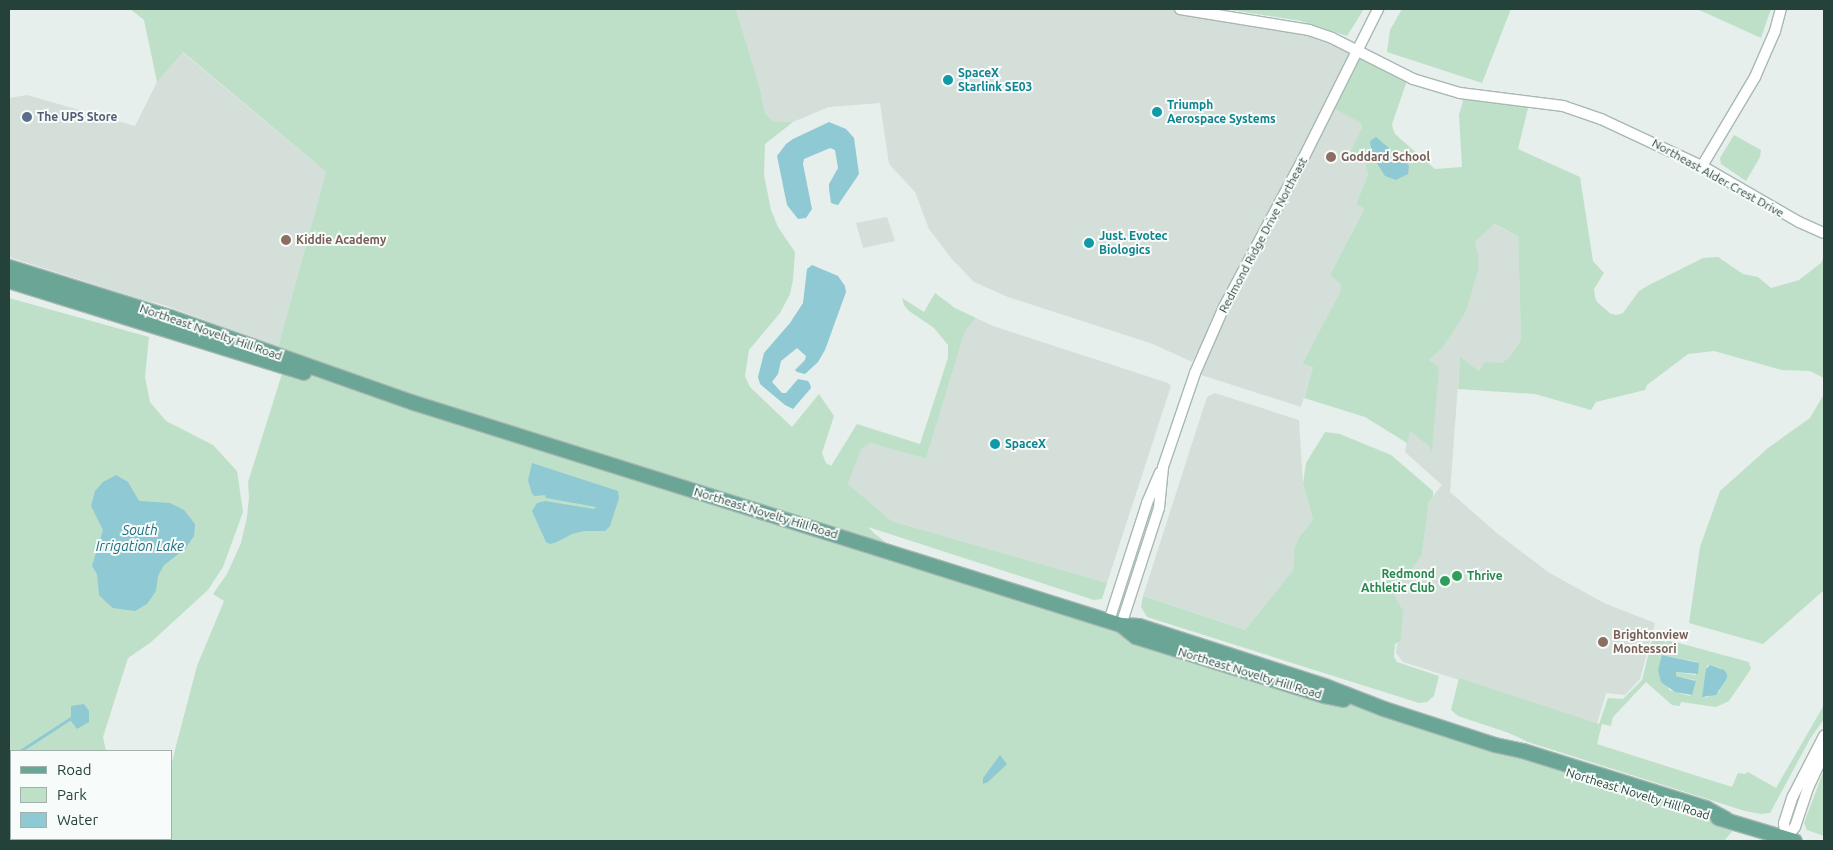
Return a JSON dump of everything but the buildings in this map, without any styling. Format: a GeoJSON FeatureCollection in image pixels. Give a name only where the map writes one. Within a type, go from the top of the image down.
{"type":"FeatureCollection","features":[{"type":"Feature","properties":{"kind":"main road","name":"Northeast Novelty Hill Road"},"geometry":{"type":"LineString","coordinates":[[9,268],[170,317],[411,402],[1115,623],[1139,626],[1325,686],[1384,709],[1706,808],[1726,819],[1791,840]]}},
{"type":"Feature","properties":{"kind":"main road","name":"Northeast Novelty Hill Road"},"geometry":{"type":"LineString","coordinates":[[9,281],[256,360],[411,402]]}},
{"type":"Feature","properties":{"kind":"street","name":"Northeast Alder Crest Drive"},"geometry":{"type":"LineString","coordinates":[[1180,9],[1290,25],[1332,38],[1408,78],[1460,93],[1563,106],[1622,127],[1702,166],[1799,222],[1824,233]]}},
{"type":"Feature","properties":{"kind":"street","name":"Redmond Ridge Drive Northeast"},"geometry":{"type":"LineString","coordinates":[[1115,623],[1159,508],[1163,467],[1194,373],[1224,307],[1308,150],[1378,9]]}},
{"type":"Feature","properties":{"kind":"street"},"geometry":{"type":"LineString","coordinates":[[1702,166],[1755,77],[1775,31],[1781,9]]}},
{"type":"Feature","properties":{"kind":"street"},"geometry":{"type":"LineString","coordinates":[[1791,840],[1784,823],[1793,796],[1824,736]]}},
{"type":"Feature","properties":{"kind":"street"},"geometry":{"type":"LineString","coordinates":[[1791,840],[1808,788],[1824,753]]}},
{"type":"Feature","properties":{"kind":"shaded area"},"geometry":{"type":"Polygon","coordinates":[[[736,9],[1180,9],[1291,25],[1357,50],[1361,123],[1368,175],[1356,204],[1364,209],[1330,275],[1341,285],[1341,290],[1302,364],[1313,367],[1301,407],[1195,373],[1249,258],[1192,362],[1153,344],[1008,297],[974,282],[951,258],[929,229],[915,192],[889,164],[880,103],[829,107],[793,122],[773,121],[765,113],[760,88],[736,9]]]}},
{"type":"Feature","properties":{"kind":"shaded area"},"geometry":{"type":"Polygon","coordinates":[[[182,52],[326,172],[278,347],[164,305],[9,257],[9,98],[27,95],[135,126],[157,82],[182,52]]]}},
{"type":"Feature","properties":{"kind":"shaded area"},"geometry":{"type":"Polygon","coordinates":[[[887,217],[895,241],[863,248],[856,223],[887,217]]]}},
{"type":"Feature","properties":{"kind":"shaded area"},"geometry":{"type":"Polygon","coordinates":[[[1493,224],[1518,236],[1521,340],[1509,358],[1501,363],[1491,364],[1479,371],[1460,358],[1450,492],[1498,534],[1548,572],[1604,603],[1655,623],[1640,679],[1625,695],[1606,693],[1597,724],[1403,662],[1396,653],[1397,644],[1401,640],[1394,594],[1422,555],[1429,501],[1442,485],[1405,452],[1418,370],[1478,253],[1475,242],[1493,224]]]}},
{"type":"Feature","properties":{"kind":"shaded area"},"geometry":{"type":"Polygon","coordinates":[[[976,318],[993,326],[1168,383],[1171,386],[1107,583],[892,521],[848,484],[861,448],[870,443],[926,459],[965,331],[976,318]]]}},
{"type":"Feature","properties":{"kind":"shaded area"},"geometry":{"type":"Polygon","coordinates":[[[1215,393],[1299,420],[1303,484],[1313,520],[1299,537],[1294,548],[1293,570],[1245,630],[1143,596],[1207,397],[1215,393]]]}},
{"type":"Feature","properties":{"kind":"green space"},"geometry":{"type":"Polygon","coordinates":[[[130,9],[736,9],[760,88],[765,113],[773,121],[793,122],[765,144],[764,175],[771,210],[778,227],[795,252],[793,280],[790,294],[780,313],[749,350],[745,376],[750,387],[792,427],[819,394],[834,416],[822,453],[826,463],[831,466],[857,424],[920,444],[948,358],[948,345],[934,328],[909,311],[904,305],[902,298],[924,312],[935,293],[955,308],[976,318],[965,331],[926,459],[870,443],[861,449],[848,484],[892,521],[1107,583],[1102,599],[1094,600],[868,527],[875,534],[903,556],[1495,745],[1522,759],[1700,814],[1739,823],[1724,841],[9,841],[9,298],[149,337],[145,377],[150,402],[166,421],[213,445],[237,471],[243,512],[223,567],[208,590],[150,643],[128,658],[103,737],[106,750],[10,750],[10,840],[172,840],[172,762],[197,666],[224,601],[213,594],[227,574],[241,543],[247,517],[248,482],[287,358],[278,347],[326,172],[183,52],[157,82],[144,20],[130,9]]]}},
{"type":"Feature","properties":{"kind":"green space"},"geometry":{"type":"Polygon","coordinates":[[[1225,9],[1364,9],[1347,36],[1301,21],[1225,9]]]}},
{"type":"Feature","properties":{"kind":"green space"},"geometry":{"type":"Polygon","coordinates":[[[1402,9],[1511,9],[1482,83],[1387,52],[1390,30],[1402,9]]]}},
{"type":"Feature","properties":{"kind":"green space"},"geometry":{"type":"Polygon","coordinates":[[[1697,9],[1771,9],[1761,38],[1697,9]]]}},
{"type":"Feature","properties":{"kind":"green space"},"geometry":{"type":"Polygon","coordinates":[[[1357,50],[1408,78],[1392,124],[1393,129],[1395,134],[1435,169],[1462,167],[1459,115],[1465,94],[1530,100],[1518,149],[1580,177],[1593,261],[1604,273],[1594,289],[1595,297],[1597,302],[1611,314],[1623,313],[1639,291],[1703,258],[1718,257],[1743,274],[1758,277],[1771,288],[1799,280],[1821,263],[1824,256],[1824,378],[1810,371],[1782,370],[1714,351],[1688,354],[1647,385],[1645,390],[1596,402],[1591,410],[1535,394],[1458,389],[1460,357],[1479,371],[1485,362],[1501,363],[1509,358],[1521,340],[1518,236],[1494,224],[1475,242],[1478,253],[1478,271],[1466,311],[1443,347],[1429,360],[1439,367],[1432,452],[1429,446],[1410,431],[1407,443],[1365,417],[1304,398],[1313,367],[1302,364],[1341,290],[1341,285],[1330,275],[1364,209],[1356,204],[1368,175],[1365,162],[1350,152],[1362,128],[1361,123],[1330,106],[1357,50]]]}},
{"type":"Feature","properties":{"kind":"green space"},"geometry":{"type":"Polygon","coordinates":[[[1734,135],[1761,150],[1760,157],[1746,181],[1721,164],[1720,158],[1734,135]]]}},
{"type":"Feature","properties":{"kind":"green space"},"geometry":{"type":"Polygon","coordinates":[[[1824,394],[1823,591],[1763,644],[1689,623],[1700,547],[1720,491],[1768,448],[1810,418],[1824,394]]]}},
{"type":"Feature","properties":{"kind":"green space"},"geometry":{"type":"Polygon","coordinates":[[[1325,432],[1340,434],[1391,455],[1433,491],[1433,497],[1429,501],[1422,555],[1394,594],[1403,611],[1401,641],[1395,644],[1394,657],[1397,662],[1439,676],[1434,696],[1427,702],[1419,703],[1147,617],[1141,607],[1143,596],[1245,630],[1293,570],[1294,548],[1299,537],[1313,520],[1303,484],[1306,463],[1325,432]]]}},
{"type":"Feature","properties":{"kind":"green space"},"geometry":{"type":"Polygon","coordinates":[[[1653,636],[1749,662],[1751,669],[1729,701],[1716,707],[1681,702],[1680,706],[1672,705],[1646,682],[1613,717],[1611,726],[1602,724],[1597,744],[1732,787],[1738,773],[1745,774],[1748,772],[1776,788],[1824,705],[1824,719],[1810,739],[1770,813],[1761,814],[1745,811],[1528,742],[1509,733],[1458,716],[1451,710],[1459,678],[1599,724],[1608,698],[1623,699],[1642,680],[1653,636]],[[1662,655],[1669,690],[1690,696],[1695,680],[1676,676],[1676,672],[1696,675],[1697,662],[1662,655]],[[1707,666],[1705,698],[1719,692],[1727,674],[1720,668],[1707,666]]]}},
{"type":"Feature","properties":{"kind":"green space"},"geometry":{"type":"Polygon","coordinates":[[[1824,770],[1824,836],[1807,830],[1804,823],[1824,770]]]}},
{"type":"Feature","properties":{"kind":"water"},"geometry":{"type":"Polygon","coordinates":[[[829,122],[846,129],[854,138],[859,174],[838,205],[834,204],[831,203],[829,184],[838,168],[835,150],[830,148],[804,159],[803,164],[812,209],[806,218],[798,219],[787,205],[777,156],[786,144],[793,139],[829,122]]]}},
{"type":"Feature","properties":{"kind":"water"},"geometry":{"type":"Polygon","coordinates":[[[1376,137],[1390,149],[1394,161],[1407,163],[1409,166],[1408,174],[1396,180],[1385,176],[1372,155],[1370,141],[1376,137]]]}},
{"type":"Feature","properties":{"kind":"water"},"geometry":{"type":"Polygon","coordinates":[[[812,265],[838,276],[845,286],[846,292],[825,350],[818,362],[805,374],[797,372],[795,370],[805,360],[806,356],[797,348],[781,361],[778,374],[772,382],[782,393],[786,393],[798,379],[808,381],[811,388],[793,409],[785,405],[760,384],[758,377],[764,353],[790,323],[803,303],[807,269],[812,265]]]}},
{"type":"Feature","properties":{"kind":"water"},"geometry":{"type":"Polygon","coordinates":[[[532,463],[618,491],[619,498],[610,526],[605,531],[584,531],[572,534],[557,542],[550,544],[546,542],[532,511],[537,503],[545,501],[594,509],[596,507],[546,498],[545,495],[535,496],[532,494],[528,480],[532,463]]]}},
{"type":"Feature","properties":{"kind":"water","name":"South Irrigation Lake"},"geometry":{"type":"Polygon","coordinates":[[[116,475],[128,482],[139,501],[170,503],[184,510],[195,524],[194,536],[185,549],[164,565],[158,576],[156,591],[147,604],[135,611],[113,608],[99,595],[97,574],[92,566],[103,530],[91,506],[95,491],[103,482],[116,475]]]}},
{"type":"Feature","properties":{"kind":"water"},"geometry":{"type":"Polygon","coordinates":[[[1662,655],[1699,663],[1698,674],[1676,672],[1676,676],[1696,681],[1692,695],[1675,692],[1661,682],[1658,670],[1662,655]]]}},
{"type":"Feature","properties":{"kind":"water"},"geometry":{"type":"Polygon","coordinates":[[[1710,665],[1724,670],[1727,678],[1716,695],[1702,697],[1706,669],[1710,665]]]}},
{"type":"Feature","properties":{"kind":"water"},"geometry":{"type":"Polygon","coordinates":[[[84,704],[89,711],[89,722],[77,729],[71,721],[71,706],[84,704]]]}},
{"type":"Feature","properties":{"kind":"water"},"geometry":{"type":"Polygon","coordinates":[[[1000,755],[1007,764],[988,782],[983,784],[983,778],[1000,755]]]}},
{"type":"Feature","properties":{"kind":"waterway"},"geometry":{"type":"LineString","coordinates":[[22,750],[71,718]]}},
{"type":"Feature","properties":{"kind":"place","name":"SpaceX Starlink SE03"},"geometry":{"type":"Point","coordinates":[948,80]}},
{"type":"Feature","properties":{"kind":"place","name":"Triumph Aerospace Systems"},"geometry":{"type":"Point","coordinates":[1157,112]}},
{"type":"Feature","properties":{"kind":"place","name":"The UPS Store"},"geometry":{"type":"Point","coordinates":[27,117]}},
{"type":"Feature","properties":{"kind":"place","name":"Goddard School"},"geometry":{"type":"Point","coordinates":[1331,157]}},
{"type":"Feature","properties":{"kind":"place","name":"Kiddie Academy"},"geometry":{"type":"Point","coordinates":[286,240]}},
{"type":"Feature","properties":{"kind":"place","name":"Just. Evotec Biologics"},"geometry":{"type":"Point","coordinates":[1089,243]}},
{"type":"Feature","properties":{"kind":"place","name":"SpaceX"},"geometry":{"type":"Point","coordinates":[995,444]}},
{"type":"Feature","properties":{"kind":"place","name":"Thrive"},"geometry":{"type":"Point","coordinates":[1457,576]}},
{"type":"Feature","properties":{"kind":"place","name":"Redmond Athletic Club"},"geometry":{"type":"Point","coordinates":[1445,581]}},
{"type":"Feature","properties":{"kind":"place","name":"Brightonview Montessori"},"geometry":{"type":"Point","coordinates":[1603,642]}}]}
